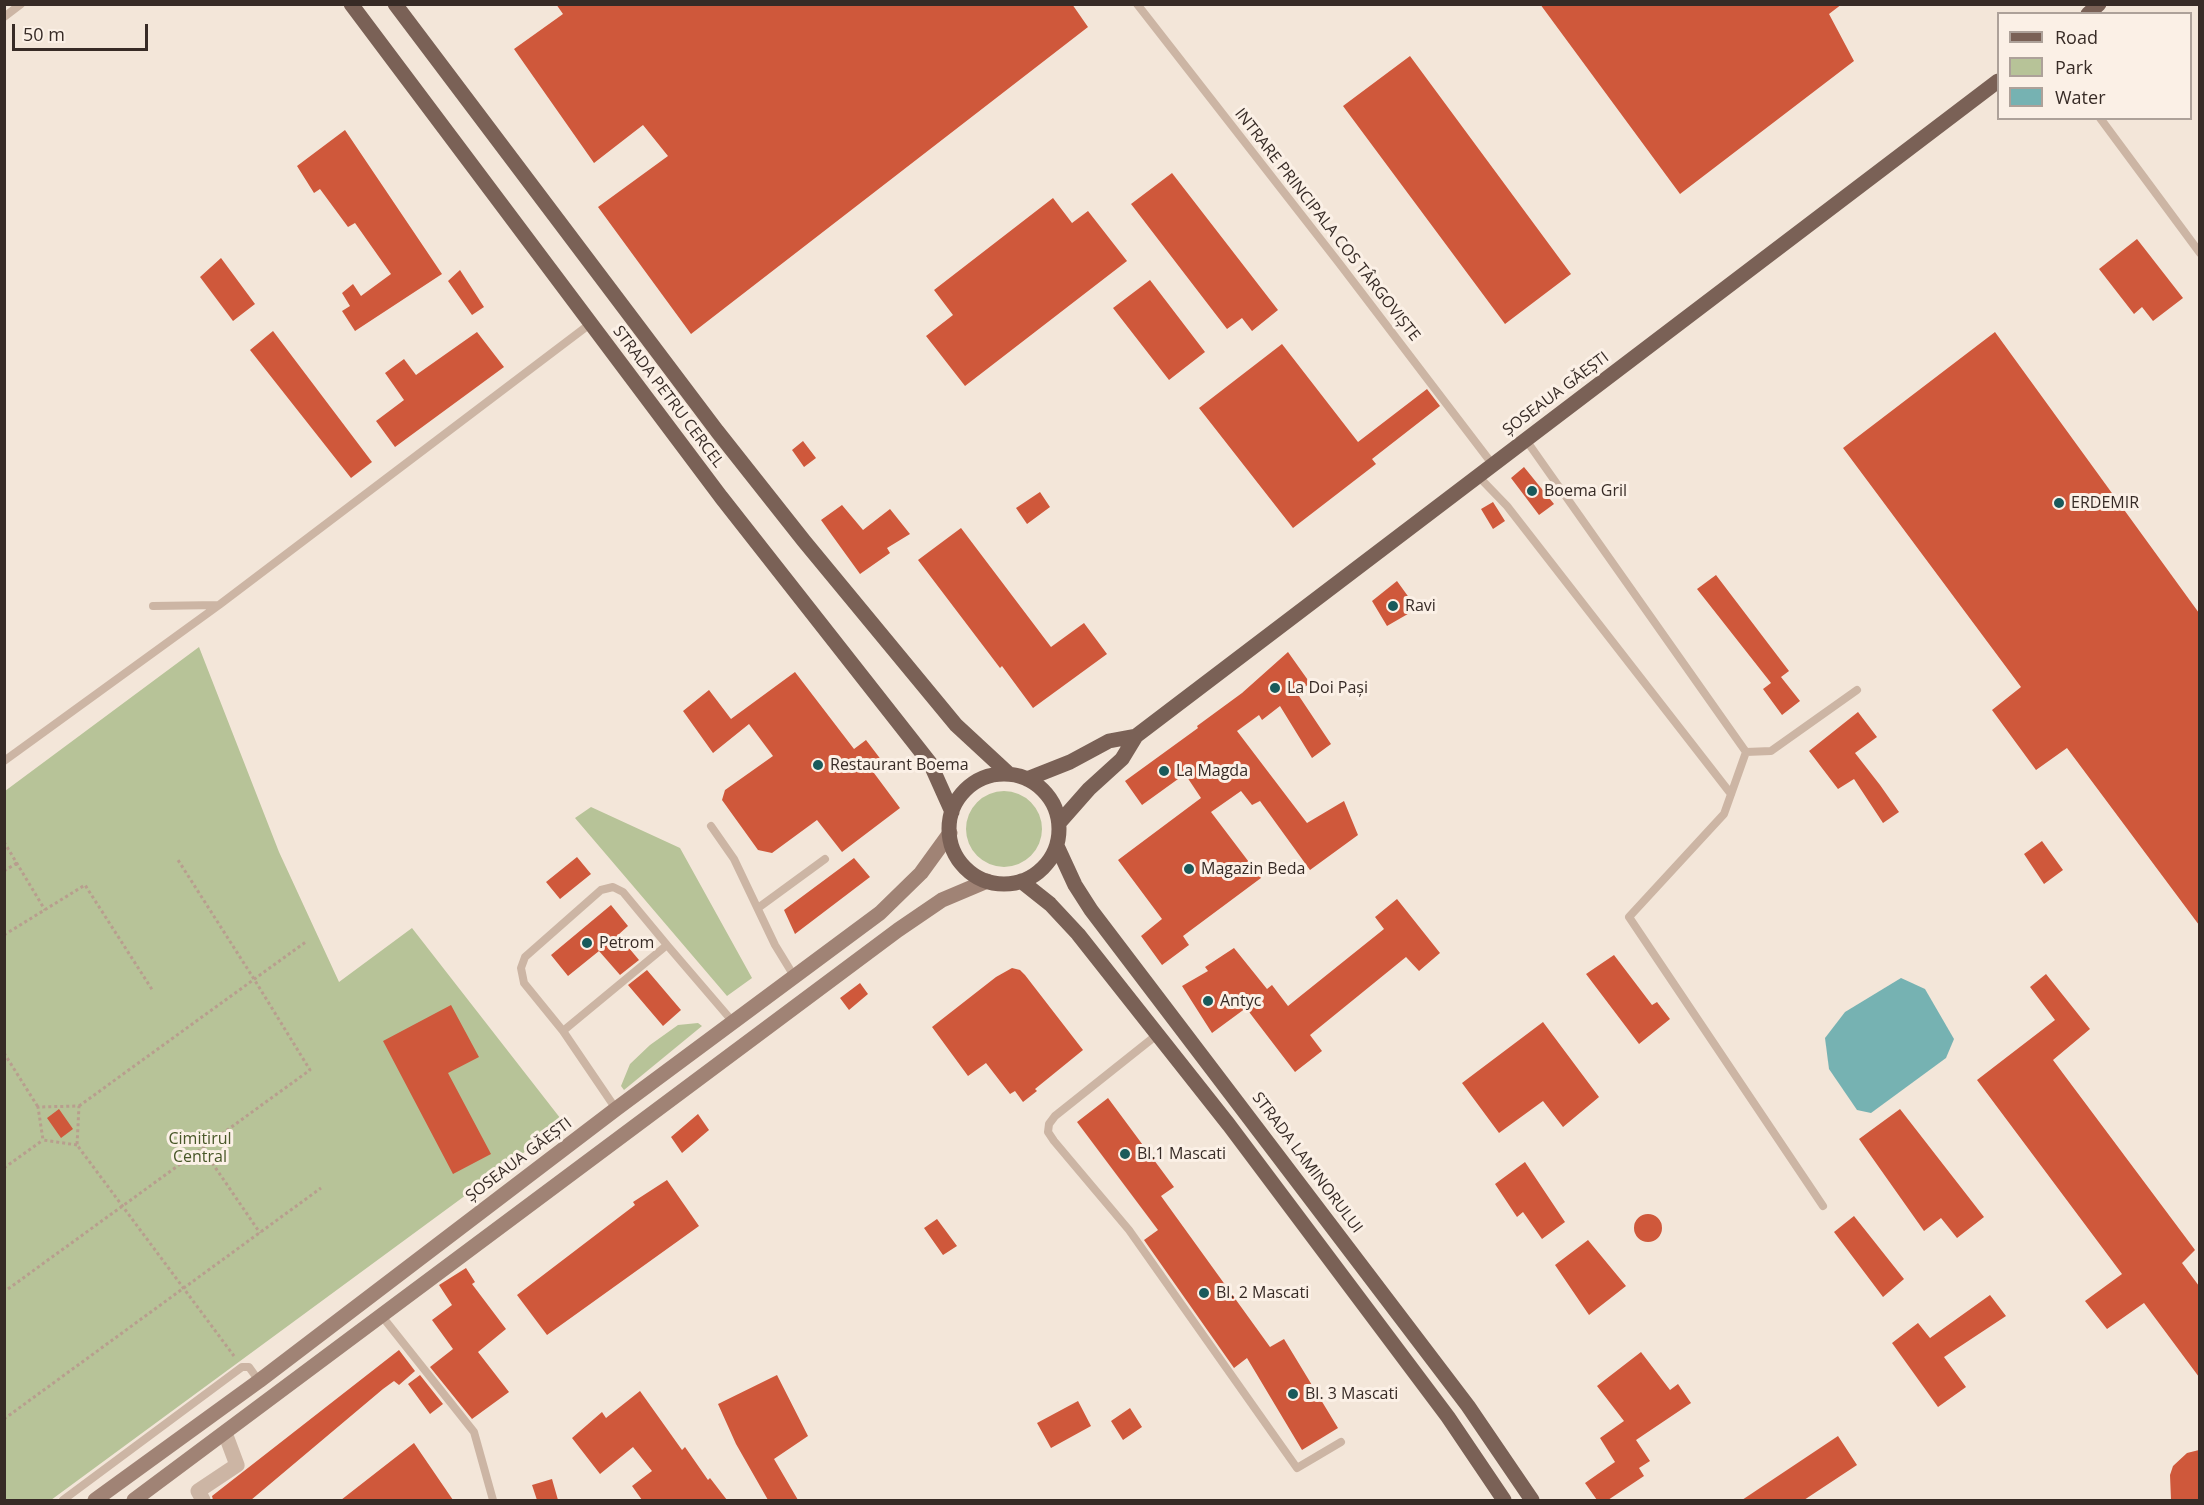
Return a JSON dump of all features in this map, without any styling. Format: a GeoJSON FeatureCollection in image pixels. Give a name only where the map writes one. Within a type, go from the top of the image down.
{"type":"FeatureCollection","features":[{"type":"Feature","properties":{"kind":"main road","name":"STRADA PETRU CERCEL"},"geometry":{"type":"LineString","coordinates":[[351,4],[721,497],[930,764],[952,812]]}},
{"type":"Feature","properties":{"kind":"main road","name":"STRADA PETRU CERCEL"},"geometry":{"type":"LineString","coordinates":[[395,4],[717,431],[932,698],[966,737],[1009,774]]}},
{"type":"Feature","properties":{"kind":"main road","name":"ȘOSEAUA GĂEȘTI"},"geometry":{"type":"LineString","coordinates":[[1136,736],[1997,82]]}},
{"type":"Feature","properties":{"kind":"main road"},"geometry":{"type":"LineString","coordinates":[[1027,779],[1070,762],[1109,741],[1136,736]]}},
{"type":"Feature","properties":{"kind":"main road"},"geometry":{"type":"LineString","coordinates":[[1059,823],[1089,789],[1122,759],[1136,736]]}},
{"type":"Feature","properties":{"kind":"main road"},"geometry":{"type":"LineString","coordinates":[[1009,774],[1027,779],[1049,796],[1056,809],[1059,823],[1057,846],[1051,858],[1041,869],[1021,881],[1004,884],[987,881],[974,874],[960,860],[951,843],[952,812],[959,799],[972,785],[989,776],[1009,774]]}},
{"type":"Feature","properties":{"kind":"main road","name":"ȘOSEAUA GĂEȘTI"},"geometry":{"type":"LineString","coordinates":[[95,1500],[259,1381],[616,1109],[880,913],[903,892],[936,855],[950,833]]}},
{"type":"Feature","properties":{"kind":"main road","name":"STRADA LAMINORULUI"},"geometry":{"type":"LineString","coordinates":[[1057,846],[1082,897],[1461,1397],[1532,1500]]}},
{"type":"Feature","properties":{"kind":"main road"},"geometry":{"type":"LineString","coordinates":[[134,1500],[630,1128],[923,912],[942,900],[987,881]]}},
{"type":"Feature","properties":{"kind":"main road"},"geometry":{"type":"LineString","coordinates":[[1021,881],[1050,904],[1078,934],[1158,1034],[1448,1416],[1504,1500]]}},
{"type":"Feature","properties":{"kind":"main road"},"geometry":{"type":"LineString","coordinates":[[1158,1034],[1176,1021]]}},
{"type":"Feature","properties":{"kind":"main road"},"geometry":{"type":"LineString","coordinates":[[734,1022],[747,1042]]}},
{"type":"Feature","properties":{"kind":"main road"},"geometry":{"type":"LineString","coordinates":[[616,1109],[630,1128]]}},
{"type":"Feature","properties":{"kind":"main road"},"geometry":{"type":"LineString","coordinates":[[259,1381],[272,1398]]}},
{"type":"Feature","properties":{"kind":"street"},"geometry":{"type":"LineString","coordinates":[[201,1496],[237,1465],[225,1433]]}},
{"type":"Feature","properties":{"kind":"lane"},"geometry":{"type":"LineString","coordinates":[[4,17],[21,4]]}},
{"type":"Feature","properties":{"kind":"lane","name":"INTRARE PRINCIPALA COS TÂRGOVIȘTE"},"geometry":{"type":"LineString","coordinates":[[1137,4],[1340,263],[1493,465]]}},
{"type":"Feature","properties":{"kind":"lane"},"geometry":{"type":"LineString","coordinates":[[2101,120],[2199,253]]}},
{"type":"Feature","properties":{"kind":"lane"},"geometry":{"type":"LineString","coordinates":[[4,760],[219,605],[591,324]]}},
{"type":"Feature","properties":{"kind":"lane"},"geometry":{"type":"LineString","coordinates":[[1526,440],[1746,753]]}},
{"type":"Feature","properties":{"kind":"lane"},"geometry":{"type":"LineString","coordinates":[[1478,476],[1507,506],[1731,794]]}},
{"type":"Feature","properties":{"kind":"lane"},"geometry":{"type":"LineString","coordinates":[[153,606],[219,605]]}},
{"type":"Feature","properties":{"kind":"lane"},"geometry":{"type":"LineString","coordinates":[[1746,753],[1771,751],[1857,690]]}},
{"type":"Feature","properties":{"kind":"lane"},"geometry":{"type":"LineString","coordinates":[[1746,753],[1724,814],[1629,917],[1823,1206]]}},
{"type":"Feature","properties":{"kind":"lane"},"geometry":{"type":"LineString","coordinates":[[711,826],[734,859],[775,945],[795,976]]}},
{"type":"Feature","properties":{"kind":"lane"},"geometry":{"type":"LineString","coordinates":[[758,908],[825,859]]}},
{"type":"Feature","properties":{"kind":"lane"},"geometry":{"type":"LineString","coordinates":[[616,1109],[563,1031],[524,983],[521,968],[525,957],[601,890],[613,887],[623,892],[734,1022]]}},
{"type":"Feature","properties":{"kind":"lane"},"geometry":{"type":"LineString","coordinates":[[563,1031],[667,945]]}},
{"type":"Feature","properties":{"kind":"lane"},"geometry":{"type":"LineString","coordinates":[[1158,1034],[1055,1116],[1049,1124],[1048,1131],[1054,1142],[1129,1230],[1298,1468],[1341,1442]]}},
{"type":"Feature","properties":{"kind":"lane"},"geometry":{"type":"LineString","coordinates":[[381,1315],[474,1432],[493,1500]]}},
{"type":"Feature","properties":{"kind":"lane"},"geometry":{"type":"LineString","coordinates":[[63,1500],[242,1367],[249,1367],[259,1381]]}},
{"type":"Feature","properties":{"kind":"path"},"geometry":{"type":"LineString","coordinates":[[4,842],[45,910]]}},
{"type":"Feature","properties":{"kind":"path"},"geometry":{"type":"LineString","coordinates":[[8,1289],[310,1070],[178,860]]}},
{"type":"Feature","properties":{"kind":"path"},"geometry":{"type":"LineString","coordinates":[[4,871],[17,863]]}},
{"type":"Feature","properties":{"kind":"path"},"geometry":{"type":"LineString","coordinates":[[4,935],[85,885],[153,991]]}},
{"type":"Feature","properties":{"kind":"path"},"geometry":{"type":"LineString","coordinates":[[38,1107],[79,1106],[307,941]]}},
{"type":"Feature","properties":{"kind":"path"},"geometry":{"type":"LineString","coordinates":[[4,1053],[38,1107],[43,1140]]}},
{"type":"Feature","properties":{"kind":"path"},"geometry":{"type":"LineString","coordinates":[[79,1106],[77,1145],[242,1367]]}},
{"type":"Feature","properties":{"kind":"path"},"geometry":{"type":"LineString","coordinates":[[4,1168],[43,1140],[77,1145]]}},
{"type":"Feature","properties":{"kind":"path"},"geometry":{"type":"LineString","coordinates":[[202,1148],[260,1233]]}},
{"type":"Feature","properties":{"kind":"path"},"geometry":{"type":"LineString","coordinates":[[4,1419],[321,1188]]}},
{"type":"Feature","properties":{"kind":"green space","name":"Cimitirul Central"},"geometry":{"type":"Polygon","coordinates":[[[199,647],[279,852],[339,982],[412,928],[564,1123],[51,1500],[5,1500],[5,791],[199,647]]]}},
{"type":"Feature","properties":{"kind":"green space"},"geometry":{"type":"Polygon","coordinates":[[[997,791],[1011,791],[1025,797],[1036,808],[1042,822],[1039,844],[1031,856],[1011,867],[997,867],[983,861],[972,850],[966,836],[966,822],[972,808],[983,797],[997,791]]]}},
{"type":"Feature","properties":{"kind":"green space"},"geometry":{"type":"Polygon","coordinates":[[[591,807],[680,848],[752,978],[727,996],[575,818],[591,807]]]}},
{"type":"Feature","properties":{"kind":"green space"},"geometry":{"type":"Polygon","coordinates":[[[698,1023],[702,1026],[624,1090],[621,1086],[630,1064],[650,1045],[678,1025],[698,1023]]]}},
{"type":"Feature","properties":{"kind":"water"},"geometry":{"type":"Polygon","coordinates":[[[1901,978],[1925,989],[1954,1039],[1946,1058],[1871,1113],[1857,1110],[1829,1069],[1825,1038],[1845,1012],[1901,978]]]}},
{"type":"Feature","properties":{"kind":"building"},"geometry":{"type":"Polygon","coordinates":[[[556,4],[1072,4],[1088,27],[691,334],[598,207],[668,156],[643,125],[594,163],[514,49],[563,14],[556,4]]]}},
{"type":"Feature","properties":{"kind":"building"},"geometry":{"type":"Polygon","coordinates":[[[1540,4],[1842,4],[1829,14],[1854,61],[1680,194],[1540,4]]]}},
{"type":"Feature","properties":{"kind":"building"},"geometry":{"type":"Polygon","coordinates":[[[1410,56],[1571,274],[1505,324],[1343,106],[1410,56]]]}},
{"type":"Feature","properties":{"kind":"building"},"geometry":{"type":"Polygon","coordinates":[[[345,130],[442,274],[355,331],[342,311],[350,306],[342,293],[353,284],[361,296],[391,274],[355,223],[348,227],[320,189],[314,193],[297,166],[345,130]]]}},
{"type":"Feature","properties":{"kind":"building"},"geometry":{"type":"Polygon","coordinates":[[[1172,173],[1278,310],[1252,331],[1242,318],[1227,329],[1131,204],[1172,173]]]}},
{"type":"Feature","properties":{"kind":"building"},"geometry":{"type":"Polygon","coordinates":[[[1053,198],[1072,223],[1088,211],[1127,261],[965,386],[926,336],[953,315],[934,290],[1053,198]]]}},
{"type":"Feature","properties":{"kind":"building"},"geometry":{"type":"Polygon","coordinates":[[[2137,239],[2183,298],[2153,321],[2142,307],[2134,314],[2099,269],[2137,239]]]}},
{"type":"Feature","properties":{"kind":"building"},"geometry":{"type":"Polygon","coordinates":[[[221,258],[255,304],[233,321],[200,277],[221,258]]]}},
{"type":"Feature","properties":{"kind":"building"},"geometry":{"type":"Polygon","coordinates":[[[460,270],[484,307],[472,315],[448,281],[460,270]]]}},
{"type":"Feature","properties":{"kind":"building"},"geometry":{"type":"Polygon","coordinates":[[[1150,280],[1205,352],[1169,380],[1113,308],[1150,280]]]}},
{"type":"Feature","properties":{"kind":"building"},"geometry":{"type":"Polygon","coordinates":[[[273,331],[372,462],[351,478],[250,350],[273,331]]]}},
{"type":"Feature","properties":{"kind":"building"},"geometry":{"type":"Polygon","coordinates":[[[477,332],[504,367],[395,447],[376,421],[404,400],[385,373],[404,359],[416,375],[477,332]]]}},
{"type":"Feature","properties":{"kind":"building"},"geometry":{"type":"Polygon","coordinates":[[[1995,332],[2199,613],[2199,925],[2067,748],[2036,770],[1992,710],[2021,687],[1843,448],[1995,332]]]}},
{"type":"Feature","properties":{"kind":"building"},"geometry":{"type":"Polygon","coordinates":[[[1282,344],[1358,442],[1427,389],[1440,406],[1372,459],[1376,464],[1293,528],[1199,408],[1282,344]]]}},
{"type":"Feature","properties":{"kind":"building"},"geometry":{"type":"Polygon","coordinates":[[[803,441],[816,458],[804,467],[792,450],[803,441]]]}},
{"type":"Feature","properties":{"kind":"building","name":"Boema Gril"},"geometry":{"type":"Polygon","coordinates":[[[1524,467],[1554,504],[1539,515],[1511,478],[1524,467]]]}},
{"type":"Feature","properties":{"kind":"building"},"geometry":{"type":"Polygon","coordinates":[[[1040,492],[1050,507],[1027,524],[1016,508],[1040,492]]]}},
{"type":"Feature","properties":{"kind":"building"},"geometry":{"type":"Polygon","coordinates":[[[1493,502],[1505,521],[1493,529],[1481,509],[1493,502]]]}},
{"type":"Feature","properties":{"kind":"building"},"geometry":{"type":"Polygon","coordinates":[[[842,505],[863,530],[890,509],[910,534],[887,548],[890,553],[860,574],[821,520],[842,505]]]}},
{"type":"Feature","properties":{"kind":"building"},"geometry":{"type":"Polygon","coordinates":[[[961,528],[1051,647],[1084,623],[1107,654],[1033,708],[918,560],[961,528]]]}},
{"type":"Feature","properties":{"kind":"building"},"geometry":{"type":"Polygon","coordinates":[[[1716,575],[1789,671],[1781,677],[1800,701],[1782,715],[1763,689],[1771,683],[1697,589],[1716,575]]]}},
{"type":"Feature","properties":{"kind":"building","name":"Ravi"},"geometry":{"type":"Polygon","coordinates":[[[1397,581],[1410,599],[1413,611],[1387,626],[1372,601],[1397,581]]]}},
{"type":"Feature","properties":{"kind":"building"},"geometry":{"type":"Polygon","coordinates":[[[1288,652],[1310,683],[1297,693],[1331,744],[1312,758],[1280,706],[1262,720],[1259,715],[1237,731],[1307,823],[1344,801],[1358,835],[1310,870],[1260,801],[1252,805],[1241,791],[1211,812],[1261,878],[1183,936],[1189,945],[1162,965],[1141,936],[1162,919],[1118,860],[1201,798],[1185,774],[1142,805],[1125,781],[1198,728],[1197,726],[1242,693],[1288,652]]]}},
{"type":"Feature","properties":{"kind":"building","name":"Restaurant Boema"},"geometry":{"type":"Polygon","coordinates":[[[795,672],[854,749],[866,740],[882,761],[871,769],[900,808],[842,852],[817,820],[772,853],[758,850],[722,800],[725,790],[773,756],[749,724],[713,753],[683,711],[709,690],[731,719],[795,672]]]}},
{"type":"Feature","properties":{"kind":"building"},"geometry":{"type":"Polygon","coordinates":[[[1858,712],[1877,737],[1855,753],[1899,812],[1883,823],[1854,779],[1838,789],[1809,751],[1858,712]]]}},
{"type":"Feature","properties":{"kind":"building"},"geometry":{"type":"Polygon","coordinates":[[[2042,841],[2063,870],[2044,884],[2024,854],[2042,841]]]}},
{"type":"Feature","properties":{"kind":"building"},"geometry":{"type":"Polygon","coordinates":[[[577,857],[591,874],[560,899],[546,882],[577,857]]]}},
{"type":"Feature","properties":{"kind":"building"},"geometry":{"type":"Polygon","coordinates":[[[854,858],[870,877],[795,934],[784,910],[854,858]]]}},
{"type":"Feature","properties":{"kind":"building"},"geometry":{"type":"Polygon","coordinates":[[[1397,899],[1440,953],[1419,971],[1406,957],[1310,1035],[1322,1051],[1295,1072],[1246,1008],[1212,1033],[1182,986],[1208,971],[1205,967],[1234,948],[1267,989],[1272,985],[1288,1006],[1384,929],[1375,917],[1397,899]]]}},
{"type":"Feature","properties":{"kind":"building","name":"Petrom"},"geometry":{"type":"Polygon","coordinates":[[[611,905],[628,926],[618,935],[639,960],[620,975],[599,951],[568,976],[551,955],[611,905]]]}},
{"type":"Feature","properties":{"kind":"building"},"geometry":{"type":"Polygon","coordinates":[[[1614,955],[1652,1005],[1657,1002],[1670,1019],[1639,1044],[1586,974],[1614,955]]]}},
{"type":"Feature","properties":{"kind":"building"},"geometry":{"type":"Polygon","coordinates":[[[1012,968],[1020,970],[1025,975],[1083,1050],[1035,1089],[1037,1091],[1023,1102],[1015,1091],[1010,1094],[986,1063],[968,1076],[932,1027],[996,977],[1012,968]]]}},
{"type":"Feature","properties":{"kind":"building"},"geometry":{"type":"Polygon","coordinates":[[[647,970],[681,1010],[663,1026],[628,985],[647,970]]]}},
{"type":"Feature","properties":{"kind":"building"},"geometry":{"type":"Polygon","coordinates":[[[2046,974],[2090,1029],[2053,1060],[2195,1250],[2182,1263],[2199,1286],[2199,1377],[2144,1303],[2107,1329],[2085,1301],[2122,1274],[1977,1080],[2055,1020],[2030,987],[2046,974]]]}},
{"type":"Feature","properties":{"kind":"building"},"geometry":{"type":"Polygon","coordinates":[[[860,983],[868,994],[849,1010],[840,998],[860,983]]]}},
{"type":"Feature","properties":{"kind":"building"},"geometry":{"type":"Polygon","coordinates":[[[451,1005],[479,1057],[448,1073],[491,1154],[453,1174],[383,1041],[451,1005]]]}},
{"type":"Feature","properties":{"kind":"building"},"geometry":{"type":"Polygon","coordinates":[[[1543,1022],[1599,1097],[1563,1127],[1543,1101],[1499,1133],[1462,1083],[1543,1022]]]}},
{"type":"Feature","properties":{"kind":"building"},"geometry":{"type":"Polygon","coordinates":[[[1108,1098],[1174,1187],[1161,1196],[1270,1347],[1284,1339],[1338,1428],[1302,1450],[1247,1358],[1234,1368],[1144,1240],[1158,1230],[1077,1122],[1108,1098]]]}},
{"type":"Feature","properties":{"kind":"building"},"geometry":{"type":"Polygon","coordinates":[[[59,1109],[73,1129],[61,1138],[47,1118],[59,1109]]]}},
{"type":"Feature","properties":{"kind":"building"},"geometry":{"type":"Polygon","coordinates":[[[1900,1109],[1984,1217],[1957,1238],[1941,1218],[1924,1231],[1859,1139],[1900,1109]]]}},
{"type":"Feature","properties":{"kind":"building"},"geometry":{"type":"Polygon","coordinates":[[[698,1114],[709,1130],[682,1153],[671,1137],[698,1114]]]}},
{"type":"Feature","properties":{"kind":"building"},"geometry":{"type":"Polygon","coordinates":[[[1525,1162],[1565,1222],[1542,1239],[1523,1212],[1517,1217],[1495,1184],[1525,1162]]]}},
{"type":"Feature","properties":{"kind":"building"},"geometry":{"type":"Polygon","coordinates":[[[667,1180],[699,1226],[547,1335],[517,1295],[635,1205],[633,1202],[667,1180]]]}},
{"type":"Feature","properties":{"kind":"building"},"geometry":{"type":"Polygon","coordinates":[[[1648,1214],[1658,1218],[1662,1228],[1658,1238],[1648,1242],[1638,1238],[1634,1228],[1638,1218],[1648,1214]]]}},
{"type":"Feature","properties":{"kind":"building"},"geometry":{"type":"Polygon","coordinates":[[[1854,1216],[1904,1279],[1883,1297],[1834,1232],[1854,1216]]]}},
{"type":"Feature","properties":{"kind":"building"},"geometry":{"type":"Polygon","coordinates":[[[937,1219],[957,1246],[943,1255],[924,1228],[937,1219]]]}},
{"type":"Feature","properties":{"kind":"building"},"geometry":{"type":"Polygon","coordinates":[[[1588,1240],[1626,1286],[1589,1315],[1555,1265],[1588,1240]]]}},
{"type":"Feature","properties":{"kind":"building"},"geometry":{"type":"Polygon","coordinates":[[[466,1268],[475,1282],[472,1284],[506,1329],[478,1352],[509,1392],[472,1419],[430,1367],[453,1349],[432,1320],[452,1305],[439,1285],[466,1268]]]}},
{"type":"Feature","properties":{"kind":"building"},"geometry":{"type":"Polygon","coordinates":[[[1990,1295],[2006,1316],[1944,1357],[1966,1387],[1938,1407],[1892,1343],[1918,1323],[1930,1338],[1990,1295]]]}},
{"type":"Feature","properties":{"kind":"building"},"geometry":{"type":"Polygon","coordinates":[[[399,1350],[415,1371],[399,1385],[394,1381],[383,1389],[251,1500],[213,1500],[212,1496],[399,1350]]]}},
{"type":"Feature","properties":{"kind":"building"},"geometry":{"type":"Polygon","coordinates":[[[1641,1352],[1670,1390],[1678,1384],[1691,1403],[1636,1440],[1650,1461],[1639,1468],[1644,1476],[1608,1500],[1597,1500],[1585,1483],[1615,1462],[1600,1438],[1624,1421],[1597,1386],[1641,1352]]]}},
{"type":"Feature","properties":{"kind":"building"},"geometry":{"type":"Polygon","coordinates":[[[420,1375],[443,1404],[430,1414],[408,1384],[420,1375]]]}},
{"type":"Feature","properties":{"kind":"building"},"geometry":{"type":"Polygon","coordinates":[[[777,1375],[808,1436],[774,1459],[798,1500],[768,1500],[736,1444],[718,1404],[777,1375]]]}},
{"type":"Feature","properties":{"kind":"building"},"geometry":{"type":"Polygon","coordinates":[[[640,1391],[682,1450],[685,1447],[708,1480],[710,1478],[727,1500],[642,1500],[632,1486],[652,1471],[633,1447],[600,1474],[572,1438],[602,1412],[606,1418],[640,1391]]]}},
{"type":"Feature","properties":{"kind":"building"},"geometry":{"type":"Polygon","coordinates":[[[1078,1401],[1091,1426],[1051,1448],[1037,1423],[1078,1401]]]}},
{"type":"Feature","properties":{"kind":"building"},"geometry":{"type":"Polygon","coordinates":[[[1130,1408],[1142,1427],[1123,1440],[1111,1421],[1130,1408]]]}},
{"type":"Feature","properties":{"kind":"building"},"geometry":{"type":"Polygon","coordinates":[[[1838,1436],[1857,1465],[1804,1500],[1742,1500],[1838,1436]]]}},
{"type":"Feature","properties":{"kind":"building"},"geometry":{"type":"Polygon","coordinates":[[[414,1443],[453,1500],[341,1500],[414,1443]]]}},
{"type":"Feature","properties":{"kind":"building"},"geometry":{"type":"Polygon","coordinates":[[[2199,1450],[2199,1500],[2171,1500],[2170,1475],[2173,1466],[2187,1453],[2199,1450]]]}},
{"type":"Feature","properties":{"kind":"building"},"geometry":{"type":"Polygon","coordinates":[[[552,1479],[558,1500],[537,1500],[532,1485],[552,1479]]]}},
{"type":"Feature","properties":{"kind":"place","name":"Boema Gril"},"geometry":{"type":"Point","coordinates":[1532,491]}},
{"type":"Feature","properties":{"kind":"place","name":"ERDEMIR"},"geometry":{"type":"Point","coordinates":[2059,503]}},
{"type":"Feature","properties":{"kind":"place","name":"Ravi"},"geometry":{"type":"Point","coordinates":[1393,606]}},
{"type":"Feature","properties":{"kind":"place","name":"La Doi Pași"},"geometry":{"type":"Point","coordinates":[1275,688]}},
{"type":"Feature","properties":{"kind":"place","name":"Restaurant Boema"},"geometry":{"type":"Point","coordinates":[818,765]}},
{"type":"Feature","properties":{"kind":"place","name":"La Magda"},"geometry":{"type":"Point","coordinates":[1164,771]}},
{"type":"Feature","properties":{"kind":"place","name":"Magazin Beda"},"geometry":{"type":"Point","coordinates":[1189,869]}},
{"type":"Feature","properties":{"kind":"place","name":"Petrom"},"geometry":{"type":"Point","coordinates":[587,943]}},
{"type":"Feature","properties":{"kind":"place","name":"Antyc"},"geometry":{"type":"Point","coordinates":[1208,1001]}},
{"type":"Feature","properties":{"kind":"place","name":"Bl.1 Mascati"},"geometry":{"type":"Point","coordinates":[1125,1154]}},
{"type":"Feature","properties":{"kind":"place","name":"Bl. 2 Mascati"},"geometry":{"type":"Point","coordinates":[1204,1293]}},
{"type":"Feature","properties":{"kind":"place","name":"Bl. 3 Mascati"},"geometry":{"type":"Point","coordinates":[1293,1394]}}]}
